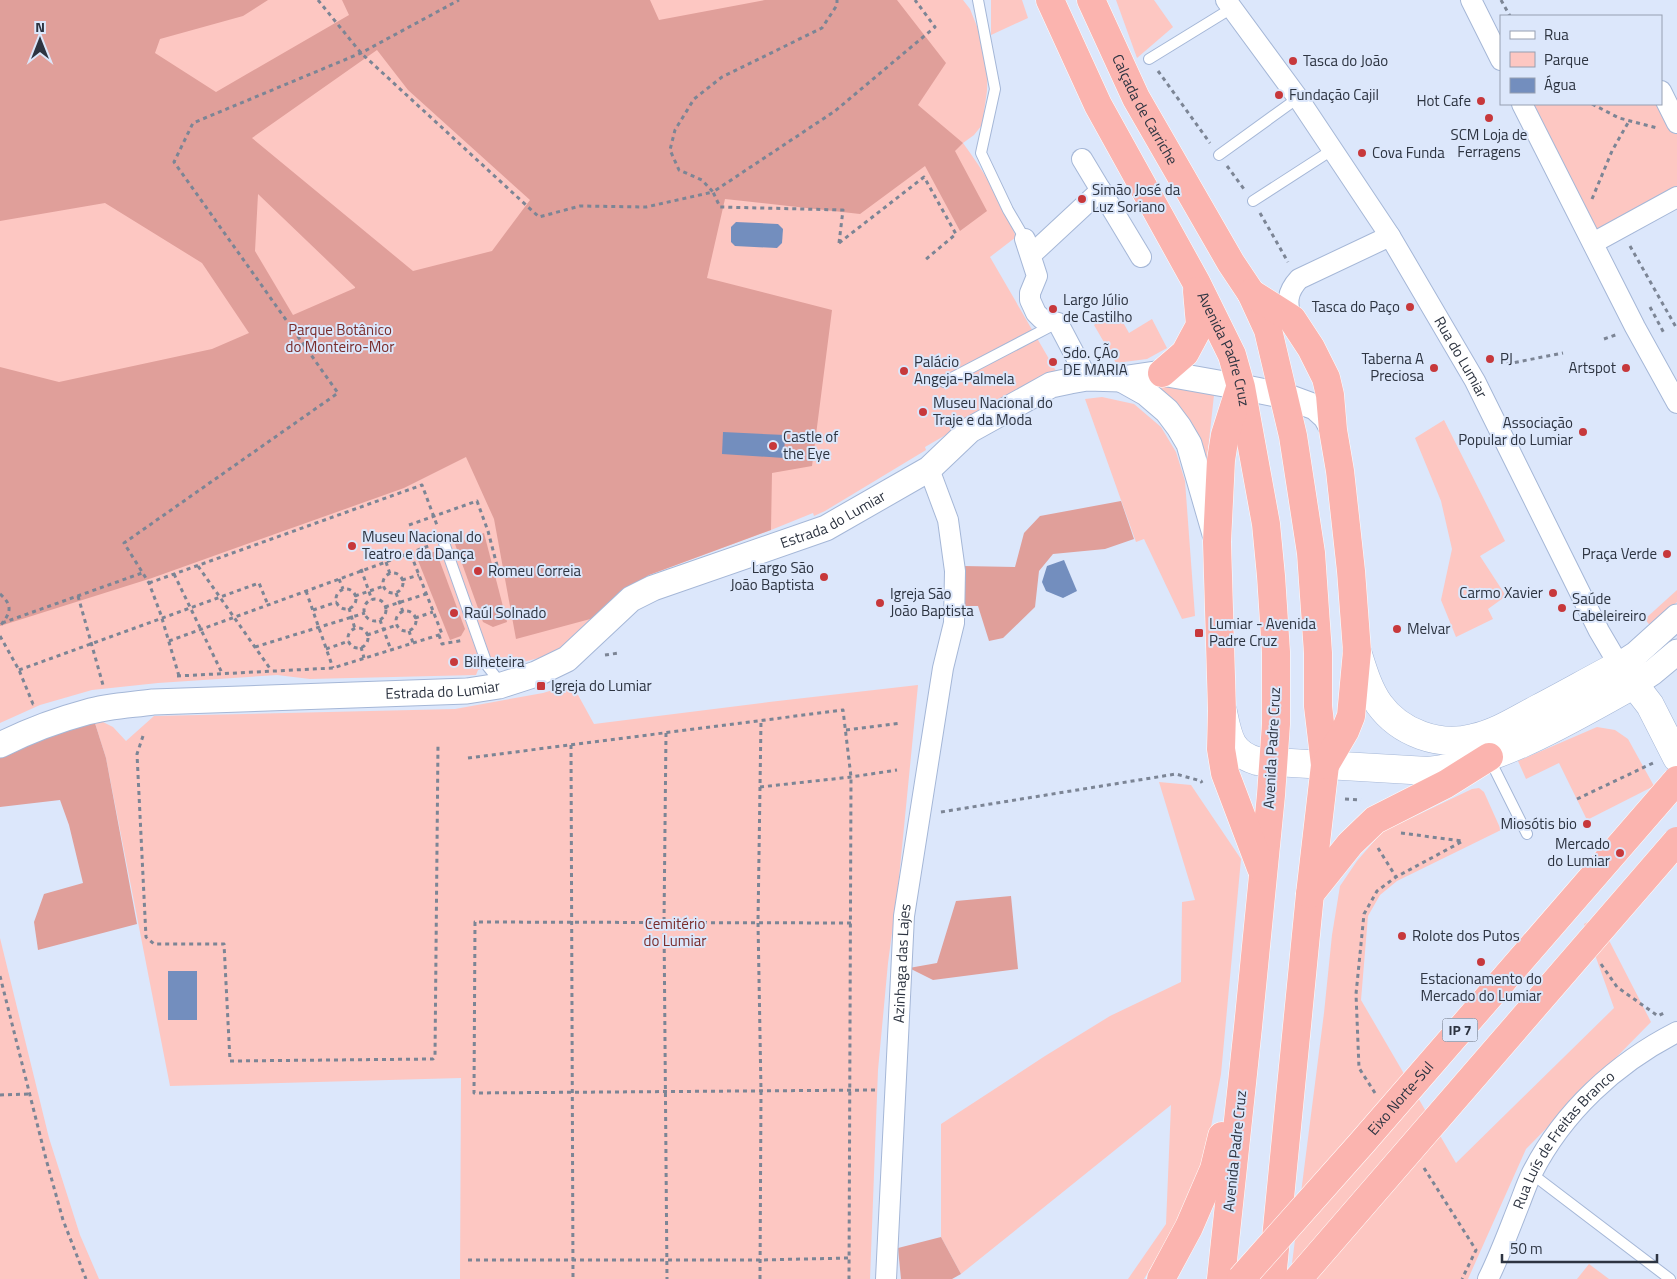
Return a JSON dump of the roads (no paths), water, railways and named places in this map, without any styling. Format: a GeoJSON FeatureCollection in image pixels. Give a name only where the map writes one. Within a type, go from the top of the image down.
{"type":"FeatureCollection","features":[{"type":"Feature","properties":{"kind":"highway","name":"Avenida Padre Cruz"},"geometry":{"type":"LineString","coordinates":[[1050,0],[1098,105],[1196,282],[1232,355],[1241,387],[1266,524],[1276,652],[1276,724],[1248,1027],[1221,1279]]}},
{"type":"Feature","properties":{"kind":"highway","name":"Calçada de Carriche"},"geometry":{"type":"LineString","coordinates":[[1091,0],[1136,98],[1231,263],[1251,293]]}},
{"type":"Feature","properties":{"kind":"highway"},"geometry":{"type":"LineString","coordinates":[[1162,373],[1185,354],[1200,325],[1196,282]]}},
{"type":"Feature","properties":{"kind":"highway"},"geometry":{"type":"LineString","coordinates":[[1251,293],[1292,319],[1311,348],[1326,378],[1330,395],[1350,562],[1357,651],[1351,716],[1345,731],[1324,765]]}},
{"type":"Feature","properties":{"kind":"highway"},"geometry":{"type":"LineString","coordinates":[[1251,293],[1268,330],[1293,436],[1311,554],[1318,653],[1318,706],[1324,765],[1272,1279]]}},
{"type":"Feature","properties":{"kind":"highway"},"geometry":{"type":"LineString","coordinates":[[1241,387],[1225,435],[1221,460],[1217,542],[1222,711],[1221,749],[1222,762],[1262,874]]}},
{"type":"Feature","properties":{"kind":"highway"},"geometry":{"type":"LineString","coordinates":[[1310,894],[1350,844],[1375,820],[1446,784],[1489,757]]}},
{"type":"Feature","properties":{"kind":"highway","name":"Eixo Norte-Sul"},"geometry":{"type":"LineString","coordinates":[[1241,1279],[1361,1144],[1676,764]]}},
{"type":"Feature","properties":{"kind":"highway","name":"IP 7"},"geometry":{"type":"LineString","coordinates":[[1298,1279],[1677,841]]}},
{"type":"Feature","properties":{"kind":"highway"},"geometry":{"type":"LineString","coordinates":[[1161,1279],[1189,1227],[1214,1169],[1248,1027]]}},
{"type":"Feature","properties":{"kind":"main road"},"geometry":{"type":"LineString","coordinates":[[1357,651],[1369,687],[1379,704],[1389,715],[1414,732],[1428,738],[1444,741],[1471,739],[1495,731],[1627,674]]}},
{"type":"Feature","properties":{"kind":"main road"},"geometry":{"type":"LineString","coordinates":[[1222,711],[1227,733],[1236,750],[1249,758],[1273,762],[1428,771],[1489,757],[1521,744],[1627,674]]}},
{"type":"Feature","properties":{"kind":"main road","name":"Rua do Lumiar"},"geometry":{"type":"LineString","coordinates":[[1627,674],[1650,705],[1676,764]]}},
{"type":"Feature","properties":{"kind":"street"},"geometry":{"type":"LineString","coordinates":[[1472,0],[1500,58]]}},
{"type":"Feature","properties":{"kind":"street","name":"Rua do Lumiar"},"geometry":{"type":"LineString","coordinates":[[1229,4],[1298,98],[1390,236],[1475,381],[1599,631],[1627,674]]}},
{"type":"Feature","properties":{"kind":"street"},"geometry":{"type":"LineString","coordinates":[[1662,95],[1670,126]]}},
{"type":"Feature","properties":{"kind":"street"},"geometry":{"type":"LineString","coordinates":[[1523,105],[1635,327],[1677,403]]}},
{"type":"Feature","properties":{"kind":"street"},"geometry":{"type":"LineString","coordinates":[[1082,159],[1141,257]]}},
{"type":"Feature","properties":{"kind":"street"},"geometry":{"type":"LineString","coordinates":[[1087,378],[1058,323],[1042,318],[1036,313],[1030,300],[1030,294],[1037,276],[1028,247],[1101,190]]}},
{"type":"Feature","properties":{"kind":"street"},"geometry":{"type":"LineString","coordinates":[[1592,243],[1677,196]]}},
{"type":"Feature","properties":{"kind":"street"},"geometry":{"type":"LineString","coordinates":[[1292,319],[1288,309],[1288,299],[1290,290],[1298,279],[1390,236]]}},
{"type":"Feature","properties":{"kind":"street","name":"Estrada do Lumiar"},"geometry":{"type":"LineString","coordinates":[[0,744],[35,728],[80,714],[129,705],[153,702],[467,691],[499,686],[536,674],[567,659],[630,599],[652,588],[826,528],[928,469],[970,430],[1051,385],[1087,378],[1121,379],[1162,373],[1285,396],[1315,407],[1326,417],[1333,430]]}},
{"type":"Feature","properties":{"kind":"street"},"geometry":{"type":"LineString","coordinates":[[1121,379],[1146,393],[1167,411],[1179,427],[1189,444],[1217,542]]}},
{"type":"Feature","properties":{"kind":"street","name":"Azinhaga das Lajes"},"geometry":{"type":"LineString","coordinates":[[886,1279],[904,916],[947,650],[954,623],[955,571],[948,520],[928,469]]}},
{"type":"Feature","properties":{"kind":"street"},"geometry":{"type":"LineString","coordinates":[[1677,617],[1636,654],[1627,674],[1654,672],[1677,652]]}},
{"type":"Feature","properties":{"kind":"street","name":"Rua Luís de Freitas Branco"},"geometry":{"type":"LineString","coordinates":[[1488,1279],[1532,1174],[1553,1138],[1568,1118],[1584,1100],[1622,1067],[1644,1051],[1677,1032]]}},
{"type":"Feature","properties":{"kind":"lane"},"geometry":{"type":"LineString","coordinates":[[978,0],[995,89],[981,153],[1028,247]]}},
{"type":"Feature","properties":{"kind":"lane"},"geometry":{"type":"LineString","coordinates":[[1149,59],[1229,4]]}},
{"type":"Feature","properties":{"kind":"lane"},"geometry":{"type":"LineString","coordinates":[[1219,155],[1298,98]]}},
{"type":"Feature","properties":{"kind":"lane"},"geometry":{"type":"LineString","coordinates":[[1253,201],[1332,150]]}},
{"type":"Feature","properties":{"kind":"lane"},"geometry":{"type":"LineString","coordinates":[[944,382],[1058,323]]}},
{"type":"Feature","properties":{"kind":"lane"},"geometry":{"type":"LineString","coordinates":[[443,540],[488,667],[496,677],[499,686]]}},
{"type":"Feature","properties":{"kind":"lane"},"geometry":{"type":"LineString","coordinates":[[1489,757],[1527,834]]}},
{"type":"Feature","properties":{"kind":"lane"},"geometry":{"type":"LineString","coordinates":[[1532,1174],[1670,1279]]}},
{"type":"Feature","properties":{"kind":"water"},"geometry":{"type":"Polygon","coordinates":[[[736,222],[778,224],[783,229],[782,243],[777,248],[735,246],[731,242],[731,227],[736,222]]]}},
{"type":"Feature","properties":{"kind":"water"},"geometry":{"type":"Polygon","coordinates":[[[723,432],[785,435],[784,458],[722,454],[723,432]]]}},
{"type":"Feature","properties":{"kind":"water"},"geometry":{"type":"Polygon","coordinates":[[[1064,560],[1077,591],[1063,598],[1046,591],[1042,582],[1047,566],[1064,560]]]}},
{"type":"Feature","properties":{"kind":"water"},"geometry":{"type":"Polygon","coordinates":[[[168,971],[197,971],[197,1020],[168,1020],[168,971]]]}},
{"type":"Feature","properties":{"kind":"place","name":"Tasca do João"},"geometry":{"type":"Point","coordinates":[1293,61]}},
{"type":"Feature","properties":{"kind":"place","name":"Fundação Cajil"},"geometry":{"type":"Point","coordinates":[1279,95]}},
{"type":"Feature","properties":{"kind":"place","name":"Hot Cafe"},"geometry":{"type":"Point","coordinates":[1481,101]}},
{"type":"Feature","properties":{"kind":"place","name":"SCM Loja de Ferragens"},"geometry":{"type":"Point","coordinates":[1489,118]}},
{"type":"Feature","properties":{"kind":"place","name":"Cova Funda"},"geometry":{"type":"Point","coordinates":[1362,153]}},
{"type":"Feature","properties":{"kind":"place","name":"Simão José da Luz Soriano"},"geometry":{"type":"Point","coordinates":[1082,199]}},
{"type":"Feature","properties":{"kind":"place","name":"Tasca do Paço"},"geometry":{"type":"Point","coordinates":[1410,307]}},
{"type":"Feature","properties":{"kind":"place","name":"Largo Júlio de Castilho"},"geometry":{"type":"Point","coordinates":[1053,309]}},
{"type":"Feature","properties":{"kind":"place","name":"PJ"},"geometry":{"type":"Point","coordinates":[1490,359]}},
{"type":"Feature","properties":{"kind":"place","name":"Sdo. ÇÃo DE MARIA"},"geometry":{"type":"Point","coordinates":[1053,362]}},
{"type":"Feature","properties":{"kind":"place","name":"Taberna A Preciosa"},"geometry":{"type":"Point","coordinates":[1434,368]}},
{"type":"Feature","properties":{"kind":"place","name":"Artspot"},"geometry":{"type":"Point","coordinates":[1626,368]}},
{"type":"Feature","properties":{"kind":"place","name":"Palácio Angeja-Palmela"},"geometry":{"type":"Point","coordinates":[904,371]}},
{"type":"Feature","properties":{"kind":"place","name":"Museu Nacional do Traje e da Moda"},"geometry":{"type":"Point","coordinates":[923,412]}},
{"type":"Feature","properties":{"kind":"place","name":"Associação Popular do Lumiar"},"geometry":{"type":"Point","coordinates":[1583,432]}},
{"type":"Feature","properties":{"kind":"place","name":"Castle of the Eye"},"geometry":{"type":"Point","coordinates":[773,446]}},
{"type":"Feature","properties":{"kind":"place","name":"Museu Nacional do Teatro e da Dança"},"geometry":{"type":"Point","coordinates":[352,546]}},
{"type":"Feature","properties":{"kind":"place","name":"Praça Verde"},"geometry":{"type":"Point","coordinates":[1667,554]}},
{"type":"Feature","properties":{"kind":"place","name":"Romeu Correia"},"geometry":{"type":"Point","coordinates":[478,571]}},
{"type":"Feature","properties":{"kind":"place","name":"Largo São João Baptista"},"geometry":{"type":"Point","coordinates":[824,577]}},
{"type":"Feature","properties":{"kind":"place","name":"Carmo Xavier"},"geometry":{"type":"Point","coordinates":[1553,593]}},
{"type":"Feature","properties":{"kind":"place","name":"Igreja São João Baptista"},"geometry":{"type":"Point","coordinates":[880,603]}},
{"type":"Feature","properties":{"kind":"place","name":"Saúde Cabeleireiro"},"geometry":{"type":"Point","coordinates":[1562,608]}},
{"type":"Feature","properties":{"kind":"place","name":"Raúl Solnado"},"geometry":{"type":"Point","coordinates":[454,613]}},
{"type":"Feature","properties":{"kind":"place","name":"Melvar"},"geometry":{"type":"Point","coordinates":[1397,629]}},
{"type":"Feature","properties":{"kind":"place","name":"Lumiar - Avenida Padre Cruz"},"geometry":{"type":"Point","coordinates":[1199,633]}},
{"type":"Feature","properties":{"kind":"place","name":"Bilheteira"},"geometry":{"type":"Point","coordinates":[454,662]}},
{"type":"Feature","properties":{"kind":"place","name":"Igreja do Lumiar"},"geometry":{"type":"Point","coordinates":[541,686]}},
{"type":"Feature","properties":{"kind":"place","name":"Miosótis bio"},"geometry":{"type":"Point","coordinates":[1587,824]}},
{"type":"Feature","properties":{"kind":"place","name":"Mercado do Lumiar"},"geometry":{"type":"Point","coordinates":[1620,853]}},
{"type":"Feature","properties":{"kind":"place","name":"Rolote dos Putos"},"geometry":{"type":"Point","coordinates":[1402,936]}},
{"type":"Feature","properties":{"kind":"place","name":"Estacionamento do Mercado do Lumiar"},"geometry":{"type":"Point","coordinates":[1481,962]}},
{"type":"Feature","properties":{"kind":"park label","name":"Parque Botânico do Monteiro-Mor"},"geometry":{"type":"Point","coordinates":[340,338]}},
{"type":"Feature","properties":{"kind":"park label","name":"Cemitério do Lumiar"},"geometry":{"type":"Point","coordinates":[675,932]}}]}
